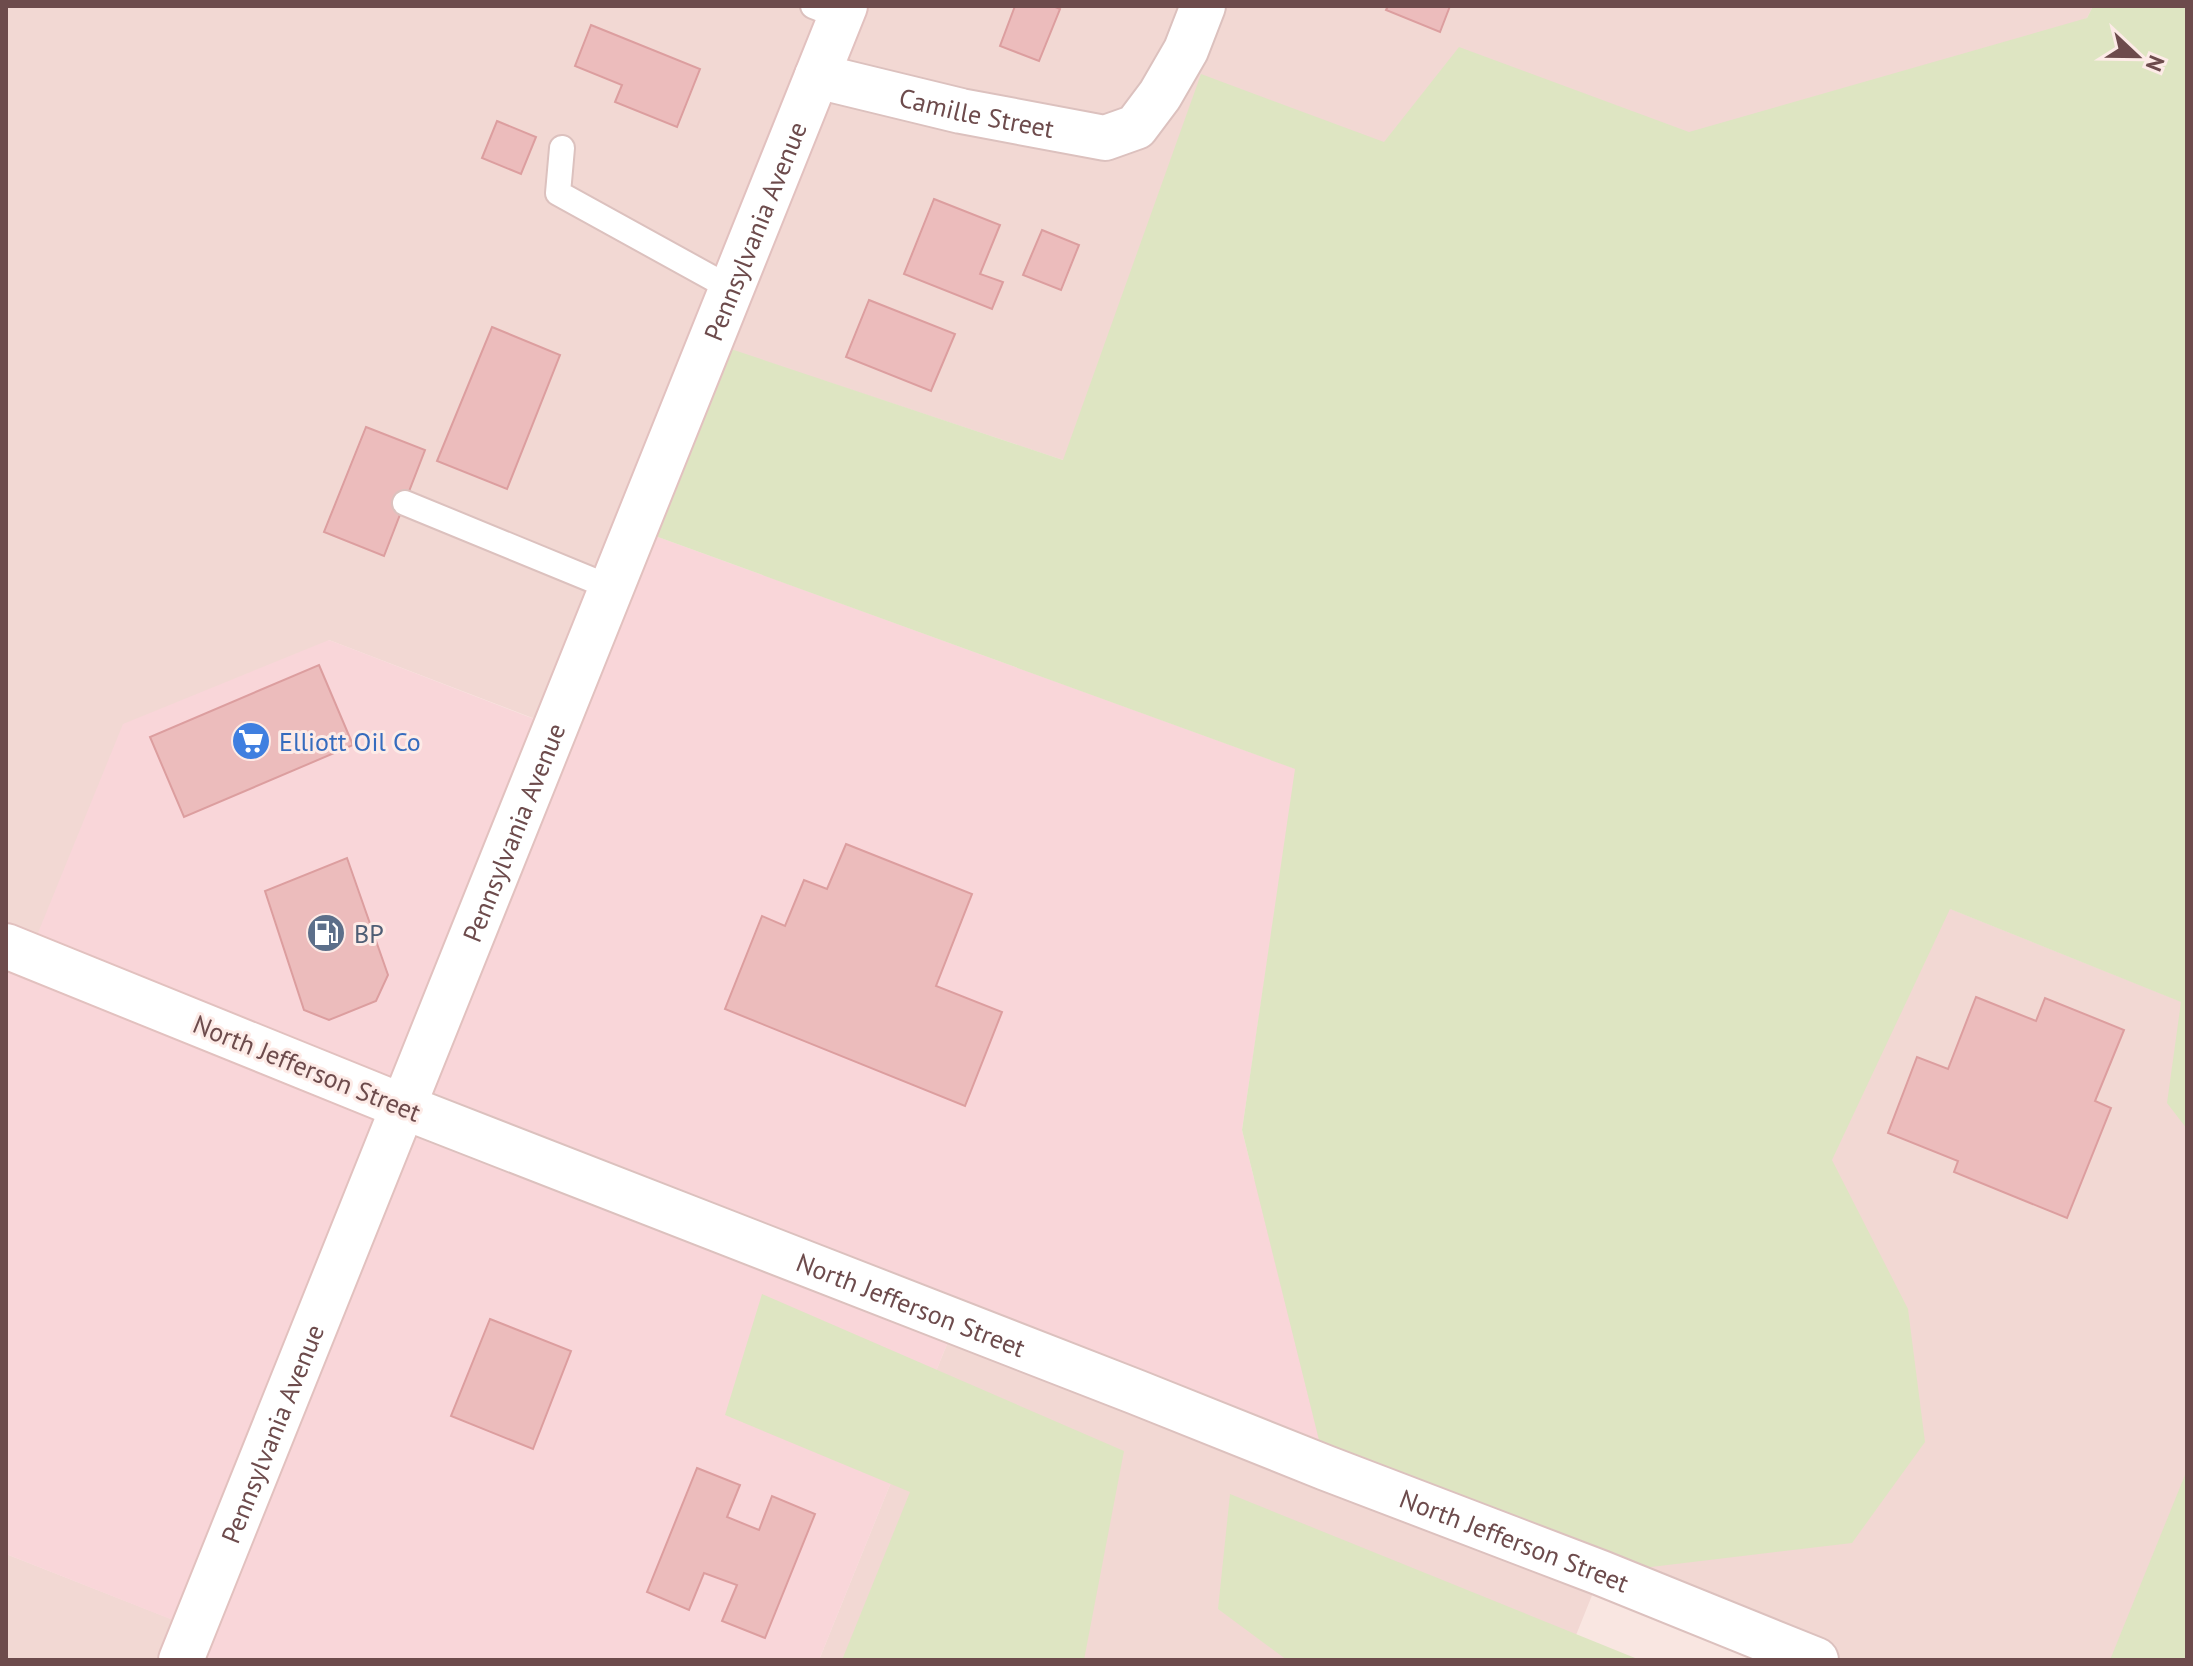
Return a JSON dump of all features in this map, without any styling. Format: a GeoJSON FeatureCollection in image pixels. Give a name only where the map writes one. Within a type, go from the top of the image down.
{"type":"FeatureCollection","features":[{"type":"Feature","properties":{"kind":"main road","name":"Camille Street"},"geometry":{"type":"LineString","coordinates":[[817,76],[961,111],[1105,138],[1136,127],[1160,95],[1186,50],[1203,6]]}},
{"type":"Feature","properties":{"kind":"main road","name":"Pennsylvania Avenue"},"geometry":{"type":"LineString","coordinates":[[181,1660],[817,76],[833,10]]}},
{"type":"Feature","properties":{"kind":"main road","name":"North Jefferson Street"},"geometry":{"type":"LineString","coordinates":[[6,946],[404,1107],[1601,1573],[1816,1660]]}},
{"type":"Feature","properties":{"kind":"lane"},"geometry":{"type":"LineString","coordinates":[[562,148],[558,193],[732,289]]}},
{"type":"Feature","properties":{"kind":"lane"},"geometry":{"type":"LineString","coordinates":[[405,503],[612,588]]}},
{"type":"Feature","properties":{"kind":"shaded area"},"geometry":{"type":"Polygon","coordinates":[[[6,6],[2093,6],[2087,18],[1063,460],[710,343],[556,727],[329,640],[29,956],[6,946],[6,6]]]}},
{"type":"Feature","properties":{"kind":"shaded area"},"geometry":{"type":"Polygon","coordinates":[[[636,529],[1296,769],[1242,1130],[1326,1468],[956,1322],[819,1660],[181,1660],[193,1628],[6,1554],[6,946],[29,955],[123,724],[329,640],[555,727],[636,529]]]}},
{"type":"Feature","properties":{"kind":"shaded area"},"geometry":{"type":"Polygon","coordinates":[[[1881,881],[2187,1004],[2187,1660],[1816,1660],[1601,1573],[1566,1660],[819,1660],[956,1322],[1881,881]]]}},
{"type":"Feature","properties":{"kind":"shaded area"},"geometry":{"type":"Polygon","coordinates":[[[6,1554],[194,1628],[181,1660],[6,1660],[6,1554]]]}},
{"type":"Feature","properties":{"kind":"green space"},"geometry":{"type":"Polygon","coordinates":[[[2093,6],[2187,6],[2187,1129],[2167,1103],[2181,1002],[1950,909],[1832,1160],[1908,1309],[1925,1442],[1852,1543],[1601,1573],[1326,1468],[1242,1130],[1295,769],[636,529],[710,342],[1063,460],[1201,74],[1384,142],[1459,47],[1689,132],[2087,18],[2093,6]]]}},
{"type":"Feature","properties":{"kind":"green space"},"geometry":{"type":"Polygon","coordinates":[[[762,1294],[1124,1451],[1084,1660],[842,1660],[910,1492],[725,1415],[762,1294]]]}},
{"type":"Feature","properties":{"kind":"green space"},"geometry":{"type":"Polygon","coordinates":[[[2187,1470],[2187,1660],[2110,1660],[2187,1470]]]}},
{"type":"Feature","properties":{"kind":"green space"},"geometry":{"type":"Polygon","coordinates":[[[1230,1494],[1640,1660],[1287,1660],[1218,1609],[1230,1494]]]}},
{"type":"Feature","properties":{"kind":"building"},"geometry":{"type":"Polygon","coordinates":[[[1015,6],[1053,6],[1060,9],[1039,61],[1000,46],[1015,6]]]}},
{"type":"Feature","properties":{"kind":"building"},"geometry":{"type":"Polygon","coordinates":[[[1388,6],[1450,6],[1440,32],[1386,10],[1388,6]]]}},
{"type":"Feature","properties":{"kind":"building"},"geometry":{"type":"Polygon","coordinates":[[[591,25],[700,69],[677,127],[615,102],[622,85],[575,66],[591,25]]]}},
{"type":"Feature","properties":{"kind":"building"},"geometry":{"type":"Polygon","coordinates":[[[497,121],[536,137],[521,174],[482,158],[497,121]]]}},
{"type":"Feature","properties":{"kind":"building"},"geometry":{"type":"Polygon","coordinates":[[[934,199],[1000,225],[980,274],[1003,282],[992,309],[904,274],[934,199]]]}},
{"type":"Feature","properties":{"kind":"building"},"geometry":{"type":"Polygon","coordinates":[[[1042,230],[1079,245],[1061,290],[1023,275],[1042,230]]]}},
{"type":"Feature","properties":{"kind":"building"},"geometry":{"type":"Polygon","coordinates":[[[869,300],[955,334],[931,391],[846,357],[869,300]]]}},
{"type":"Feature","properties":{"kind":"building"},"geometry":{"type":"Polygon","coordinates":[[[492,327],[560,355],[507,489],[437,461],[492,327]]]}},
{"type":"Feature","properties":{"kind":"building"},"geometry":{"type":"Polygon","coordinates":[[[366,427],[425,450],[384,556],[324,532],[366,427]]]}},
{"type":"Feature","properties":{"kind":"building","name":"Elliott Oil Co"},"geometry":{"type":"Polygon","coordinates":[[[319,665],[353,745],[184,817],[150,737],[319,665]]]}},
{"type":"Feature","properties":{"kind":"building"},"geometry":{"type":"Polygon","coordinates":[[[846,844],[972,894],[936,986],[1002,1012],[965,1106],[725,1009],[762,916],[785,926],[804,880],[827,889],[846,844]]]}},
{"type":"Feature","properties":{"kind":"building","name":"BP"},"geometry":{"type":"Polygon","coordinates":[[[347,858],[388,975],[376,1001],[329,1020],[304,1010],[265,891],[347,858]]]}},
{"type":"Feature","properties":{"kind":"building"},"geometry":{"type":"Polygon","coordinates":[[[1976,997],[2036,1021],[2045,998],[2124,1030],[2095,1101],[2111,1108],[2067,1218],[1954,1172],[1958,1161],[1888,1133],[1917,1057],[1948,1069],[1976,997]]]}},
{"type":"Feature","properties":{"kind":"building"},"geometry":{"type":"Polygon","coordinates":[[[490,1319],[571,1351],[533,1449],[451,1416],[490,1319]]]}},
{"type":"Feature","properties":{"kind":"building"},"geometry":{"type":"Polygon","coordinates":[[[697,1468],[740,1485],[727,1517],[759,1530],[772,1496],[815,1514],[765,1638],[722,1621],[737,1585],[704,1573],[689,1610],[647,1592],[697,1468]]]}},
{"type":"Feature","properties":{"kind":"place","name":"Elliott Oil Co"},"geometry":{"type":"Point","coordinates":[251,741]}},
{"type":"Feature","properties":{"kind":"place","name":"BP"},"geometry":{"type":"Point","coordinates":[326,933]}}]}
